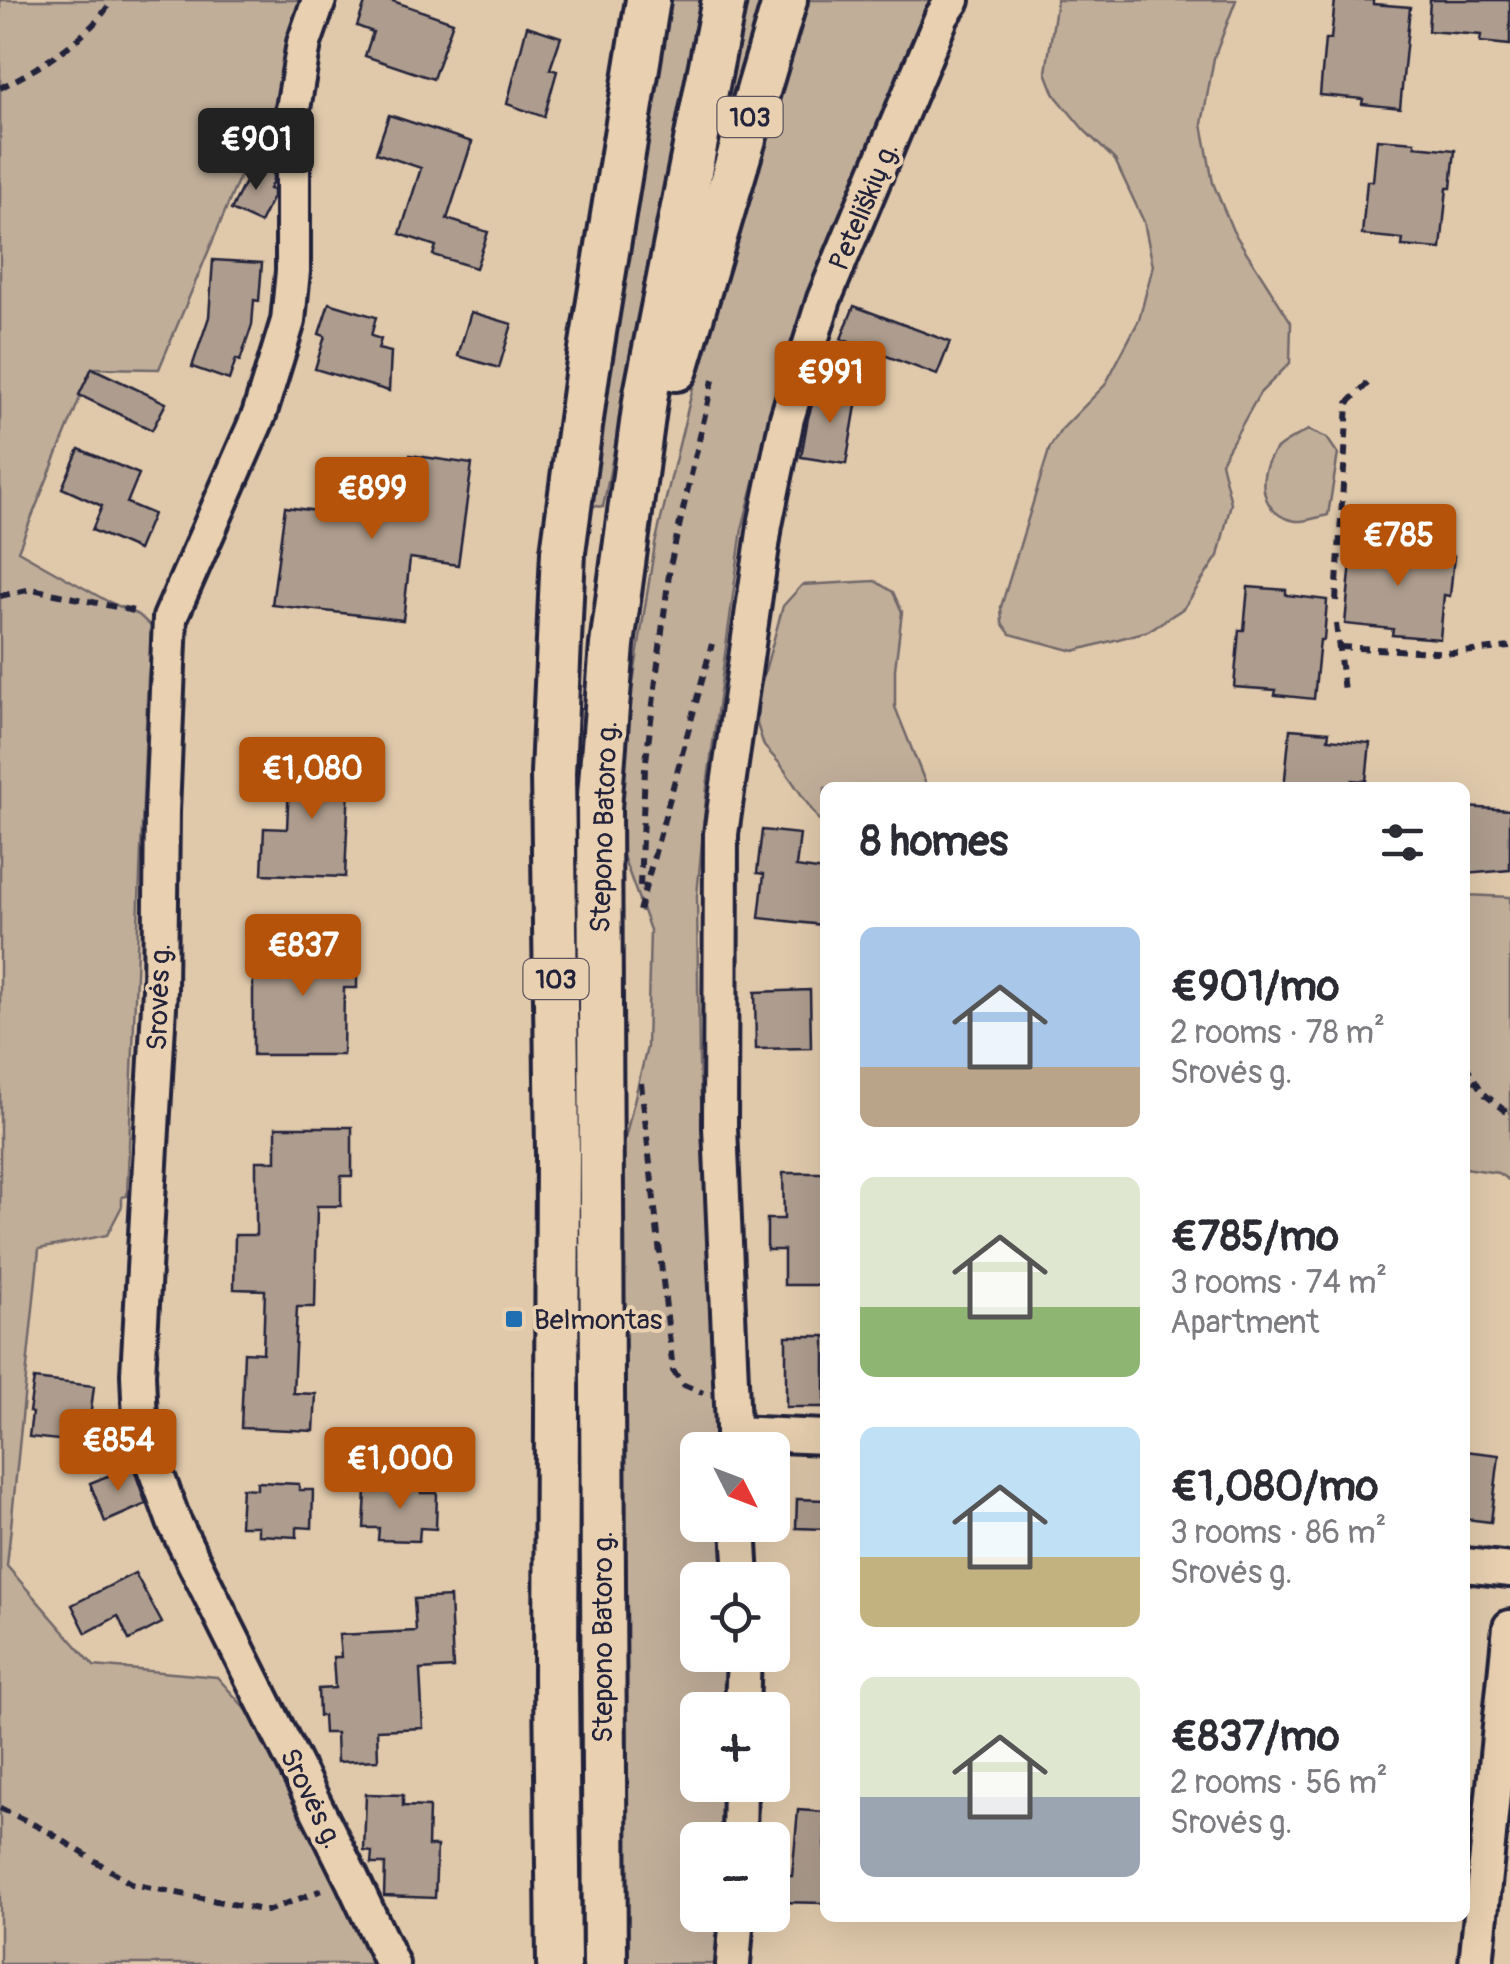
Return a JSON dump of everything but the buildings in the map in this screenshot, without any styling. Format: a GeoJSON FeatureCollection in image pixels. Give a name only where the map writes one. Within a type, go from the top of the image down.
{"type":"FeatureCollection","features":[{"type":"Feature","properties":{"kind":"main road","name":"Stepono Batoro g."},"geometry":{"type":"LineString","coordinates":[[559,1964],[558,1153],[553,773],[561,589],[587,375],[648,0]]}},
{"type":"Feature","properties":{"kind":"main road","name":"Stepono Batoro g."},"geometry":{"type":"LineString","coordinates":[[605,1964],[598,808],[612,645],[646,394],[724,0]]}},
{"type":"Feature","properties":{"kind":"main road","name":"103"},"geometry":{"type":"LineString","coordinates":[[627,540],[786,0]]}},
{"type":"Feature","properties":{"kind":"street","name":"Srovės g."},"geometry":{"type":"LineString","coordinates":[[319,0],[304,43],[293,109],[294,271],[288,321],[259,415],[170,618],[160,988],[138,1374],[140,1420],[174,1522],[392,1964]]}},
{"type":"Feature","properties":{"kind":"street","name":"Peteliškių g."},"geometry":{"type":"LineString","coordinates":[[733,1429],[720,1127],[721,834],[765,525],[787,418],[824,299],[942,16],[953,0]]}},
{"type":"Feature","properties":{"kind":"street"},"geometry":{"type":"LineString","coordinates":[[733,1429],[820,1437]]}},
{"type":"Feature","properties":{"kind":"street"},"geometry":{"type":"LineString","coordinates":[[1470,1566],[1510,1570]]}},
{"type":"Feature","properties":{"kind":"street"},"geometry":{"type":"LineString","coordinates":[[1476,1964],[1510,1627]]}},
{"type":"Feature","properties":{"kind":"street"},"geometry":{"type":"LineString","coordinates":[[733,1964],[736,1932]]}},
{"type":"Feature","properties":{"kind":"path"},"geometry":{"type":"LineString","coordinates":[[0,88],[46,64],[104,15],[112,0]]}},
{"type":"Feature","properties":{"kind":"path"},"geometry":{"type":"LineString","coordinates":[[714,379],[670,566],[645,769],[639,911],[716,633]]}},
{"type":"Feature","properties":{"kind":"path"},"geometry":{"type":"LineString","coordinates":[[1336,601],[1348,404],[1371,380]]}},
{"type":"Feature","properties":{"kind":"path"},"geometry":{"type":"LineString","coordinates":[[0,596],[32,589],[154,615]]}},
{"type":"Feature","properties":{"kind":"path"},"geometry":{"type":"LineString","coordinates":[[1336,624],[1344,691]]}},
{"type":"Feature","properties":{"kind":"path"},"geometry":{"type":"LineString","coordinates":[[1340,647],[1453,653],[1510,647]]}},
{"type":"Feature","properties":{"kind":"path"},"geometry":{"type":"LineString","coordinates":[[639,1066],[673,1371],[684,1386],[733,1429]]}},
{"type":"Feature","properties":{"kind":"path"},"geometry":{"type":"LineString","coordinates":[[1470,1072],[1484,1093],[1510,1115]]}},
{"type":"Feature","properties":{"kind":"path"},"geometry":{"type":"LineString","coordinates":[[0,1808],[49,1832],[132,1884],[190,1896],[267,1911],[352,1879]]}},
{"type":"Feature","properties":{"kind":"shaded area"},"geometry":{"type":"Polygon","coordinates":[[[0,0],[326,0],[242,171],[159,369],[92,368],[18,551],[139,615],[153,628],[127,1196],[122,1197],[122,1206],[107,1235],[39,1249],[7,1566],[94,1666],[217,1677],[297,1766],[392,1964],[0,1964],[0,0]]]}},
{"type":"Feature","properties":{"kind":"shaded area"},"geometry":{"type":"Polygon","coordinates":[[[668,0],[703,0],[603,507],[587,505],[668,0]]]}},
{"type":"Feature","properties":{"kind":"shaded area"},"geometry":{"type":"Polygon","coordinates":[[[743,0],[765,0],[720,150],[714,149],[743,0]]]}},
{"type":"Feature","properties":{"kind":"shaded area"},"geometry":{"type":"Polygon","coordinates":[[[805,0],[937,0],[773,408],[742,529],[707,787],[697,896],[699,1064],[721,1432],[680,1432],[680,1542],[726,1542],[726,1562],[680,1562],[680,1672],[730,1672],[730,1692],[680,1692],[680,1802],[726,1802],[726,1822],[680,1822],[680,1932],[720,1932],[717,1964],[626,1964],[618,1168],[647,1047],[650,930],[620,848],[628,714],[655,544],[704,342],[805,0]]]}},
{"type":"Feature","properties":{"kind":"shaded area"},"geometry":{"type":"Polygon","coordinates":[[[1057,0],[1236,0],[1214,58],[1202,124],[1213,183],[1233,231],[1291,322],[1290,363],[1260,393],[1221,462],[1231,503],[1218,556],[1184,608],[1148,631],[1074,651],[1010,634],[1002,623],[1001,607],[1050,447],[1061,430],[1105,385],[1139,320],[1153,266],[1144,222],[1115,160],[1055,95],[1046,72],[1057,0]]]}},
{"type":"Feature","properties":{"kind":"shaded area"},"geometry":{"type":"Polygon","coordinates":[[[1308,430],[1327,438],[1338,454],[1328,515],[1296,521],[1284,518],[1269,504],[1264,473],[1277,449],[1308,430]]]}},
{"type":"Feature","properties":{"kind":"shaded area"},"geometry":{"type":"Polygon","coordinates":[[[875,581],[893,592],[902,612],[895,707],[925,782],[820,782],[820,822],[764,746],[757,724],[758,696],[783,606],[802,585],[875,581]]]}},
{"type":"Feature","properties":{"kind":"shaded area"},"geometry":{"type":"Polygon","coordinates":[[[1470,895],[1510,897],[1510,1181],[1498,1173],[1470,1169],[1470,895]]]}},
{"type":"Feature","properties":{"kind":"place","name":"Belmontas"},"geometry":{"type":"Point","coordinates":[514,1319]}}]}
